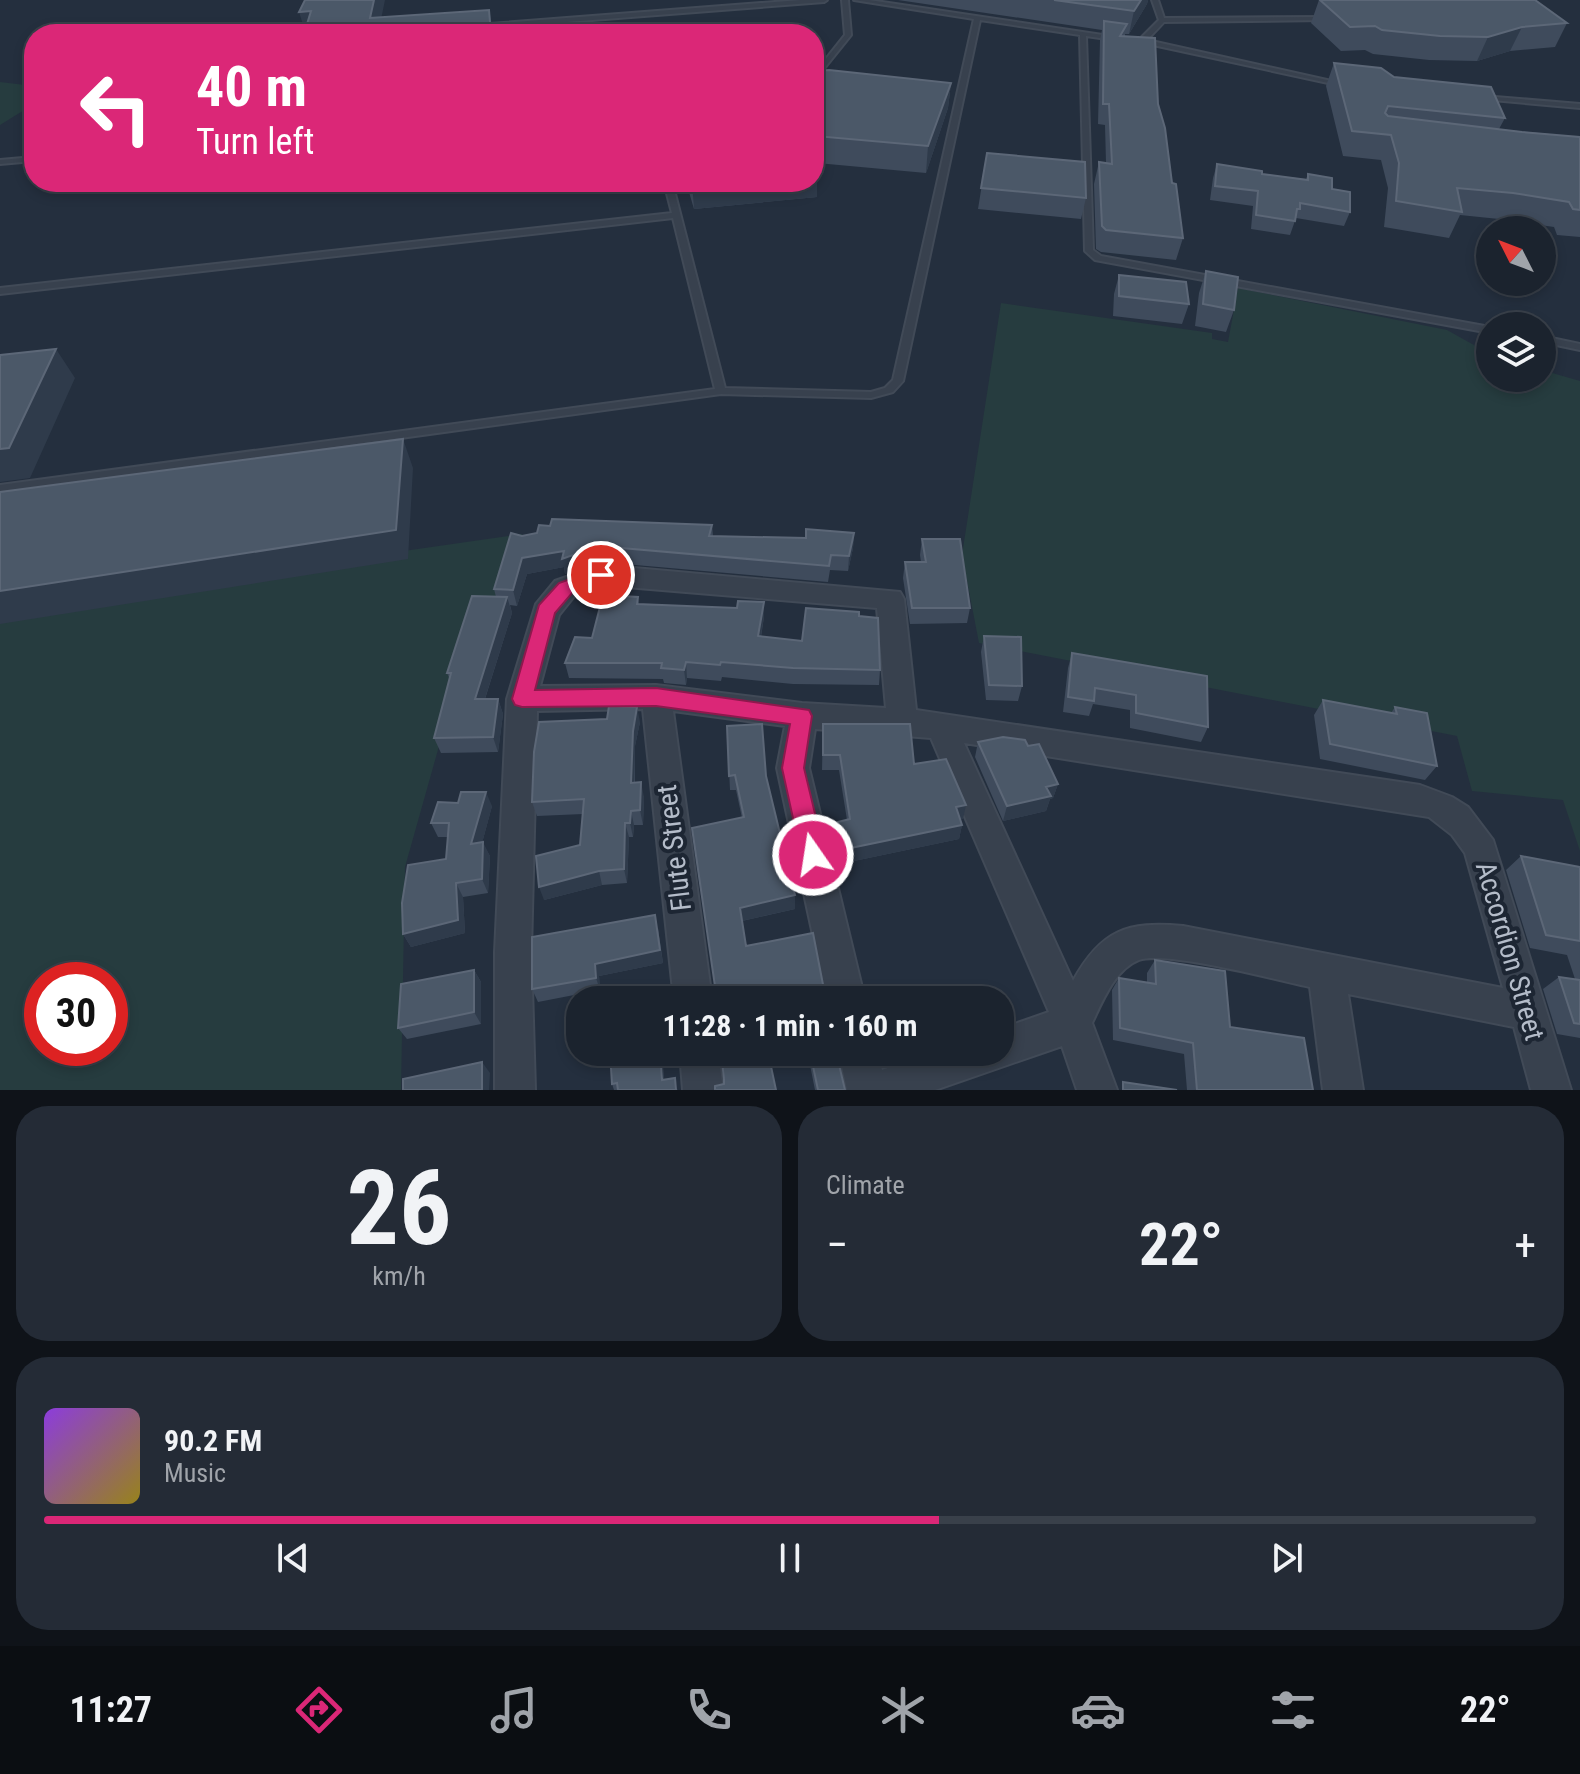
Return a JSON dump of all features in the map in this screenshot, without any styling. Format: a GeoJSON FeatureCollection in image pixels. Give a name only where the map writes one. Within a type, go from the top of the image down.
{"type":"FeatureCollection","features":[{"type":"Feature","properties":{"kind":"street"},"geometry":{"type":"LineString","coordinates":[[515,1090],[513,952],[522,699],[546,611],[565,588],[601,575],[890,599],[902,721]]}},
{"type":"Feature","properties":{"kind":"street"},"geometry":{"type":"LineString","coordinates":[[522,699],[656,697],[802,716],[941,726],[1073,1023],[1097,1090]]}},
{"type":"Feature","properties":{"kind":"street","name":"Flute Street"},"geometry":{"type":"LineString","coordinates":[[656,697],[691,986]]}},
{"type":"Feature","properties":{"kind":"street"},"geometry":{"type":"LineString","coordinates":[[802,716],[793,768],[843,986]]}},
{"type":"Feature","properties":{"kind":"street","name":"Accordion Street"},"geometry":{"type":"LineString","coordinates":[[941,726],[1420,799],[1440,805],[1459,817],[1473,833],[1481,851],[1551,1090]]}},
{"type":"Feature","properties":{"kind":"street"},"geometry":{"type":"LineString","coordinates":[[1014,1043],[1073,1023],[1092,980],[1114,955],[1144,941],[1183,944],[1527,1011]]}},
{"type":"Feature","properties":{"kind":"street"},"geometry":{"type":"LineString","coordinates":[[1326,972],[1343,1090]]}},
{"type":"Feature","properties":{"kind":"street"},"geometry":{"type":"LineString","coordinates":[[700,1066],[703,1090]]}},
{"type":"Feature","properties":{"kind":"street"},"geometry":{"type":"LineString","coordinates":[[861,1066],[867,1090]]}},
{"type":"Feature","properties":{"kind":"street"},"geometry":{"type":"LineString","coordinates":[[879,1090],[948,1066]]}},
{"type":"Feature","properties":{"kind":"lane"},"geometry":{"type":"LineString","coordinates":[[632,0],[636,15]]}},
{"type":"Feature","properties":{"kind":"lane"},"geometry":{"type":"LineString","coordinates":[[555,24],[824,0]]}},
{"type":"Feature","properties":{"kind":"lane"},"geometry":{"type":"LineString","coordinates":[[824,66],[848,35],[845,0]]}},
{"type":"Feature","properties":{"kind":"lane"},"geometry":{"type":"LineString","coordinates":[[857,0],[1143,41],[1347,84]]}},
{"type":"Feature","properties":{"kind":"lane"},"geometry":{"type":"LineString","coordinates":[[1155,0],[1162,20]]}},
{"type":"Feature","properties":{"kind":"lane"},"geometry":{"type":"LineString","coordinates":[[0,489],[721,391],[871,395],[889,390],[898,381],[978,17]]}},
{"type":"Feature","properties":{"kind":"lane"},"geometry":{"type":"LineString","coordinates":[[1143,41],[1162,20],[1337,18]]}},
{"type":"Feature","properties":{"kind":"lane"},"geometry":{"type":"LineString","coordinates":[[1083,34],[1089,251],[1098,258],[1476,327]]}},
{"type":"Feature","properties":{"kind":"lane"},"geometry":{"type":"LineString","coordinates":[[1476,98],[1580,106]]}},
{"type":"Feature","properties":{"kind":"lane"},"geometry":{"type":"LineString","coordinates":[[0,162],[24,160]]}},
{"type":"Feature","properties":{"kind":"lane"},"geometry":{"type":"LineString","coordinates":[[671,192],[721,391]]}},
{"type":"Feature","properties":{"kind":"lane"},"geometry":{"type":"LineString","coordinates":[[0,291],[677,215]]}},
{"type":"Feature","properties":{"kind":"lane"},"geometry":{"type":"LineString","coordinates":[[1556,342],[1580,347]]}},
{"type":"Feature","properties":{"kind":"green space"},"geometry":{"type":"Polygon","coordinates":[[[0,82],[24,85],[24,110],[0,125],[0,82]]]}},
{"type":"Feature","properties":{"kind":"green space"},"geometry":{"type":"Polygon","coordinates":[[[1238,288],[1447,330],[1476,346],[1476,392],[1556,392],[1556,374],[1580,381],[1580,851],[1563,800],[1472,791],[1457,736],[979,643],[962,555],[1001,303],[1212,333],[1212,339],[1228,342],[1238,288]]]}},
{"type":"Feature","properties":{"kind":"green space"},"geometry":{"type":"Polygon","coordinates":[[[522,534],[501,603],[479,604],[405,867],[401,1090],[0,1090],[0,609],[522,534]]]}},
{"type":"Feature","properties":{"kind":"building"},"geometry":{"type":"Polygon","coordinates":[[[305,0],[374,0],[370,18],[489,10],[490,24],[307,24],[311,11],[299,12],[305,0]]]}},
{"type":"Feature","properties":{"kind":"building"},"geometry":{"type":"Polygon","coordinates":[[[1054,0],[1141,0],[1134,11],[1054,0]]]}},
{"type":"Feature","properties":{"kind":"building"},"geometry":{"type":"Polygon","coordinates":[[[1320,0],[1535,0],[1567,23],[1522,27],[1488,37],[1440,36],[1382,30],[1375,26],[1350,27],[1320,0]]]}},
{"type":"Feature","properties":{"kind":"building"},"geometry":{"type":"Polygon","coordinates":[[[1104,21],[1127,24],[1120,36],[1155,38],[1158,104],[1165,128],[1172,183],[1176,184],[1183,238],[1106,230],[1102,226],[1099,162],[1112,164],[1109,104],[1103,104],[1104,21]]]}},
{"type":"Feature","properties":{"kind":"building"},"geometry":{"type":"Polygon","coordinates":[[[1334,63],[1381,68],[1394,77],[1491,87],[1505,118],[1388,106],[1385,113],[1388,116],[1580,137],[1580,210],[1573,209],[1569,202],[1457,188],[1462,212],[1396,201],[1399,163],[1391,135],[1352,131],[1334,63]]]}},
{"type":"Feature","properties":{"kind":"building"},"geometry":{"type":"Polygon","coordinates":[[[824,70],[951,83],[928,146],[824,137],[824,70]]]}},
{"type":"Feature","properties":{"kind":"building"},"geometry":{"type":"Polygon","coordinates":[[[987,153],[1085,162],[1086,198],[981,188],[987,153]]]}},
{"type":"Feature","properties":{"kind":"building"},"geometry":{"type":"Polygon","coordinates":[[[1217,164],[1308,180],[1308,174],[1332,178],[1332,189],[1350,192],[1350,212],[1300,203],[1295,221],[1256,215],[1258,191],[1215,186],[1217,164]]]}},
{"type":"Feature","properties":{"kind":"building"},"geometry":{"type":"Polygon","coordinates":[[[1206,271],[1238,277],[1234,310],[1203,304],[1206,271]]]}},
{"type":"Feature","properties":{"kind":"building"},"geometry":{"type":"Polygon","coordinates":[[[1119,275],[1186,282],[1189,304],[1119,296],[1119,275]]]}},
{"type":"Feature","properties":{"kind":"building"},"geometry":{"type":"Polygon","coordinates":[[[56,349],[9,448],[0,449],[0,355],[56,349]]]}},
{"type":"Feature","properties":{"kind":"building"},"geometry":{"type":"Polygon","coordinates":[[[403,439],[396,530],[0,591],[0,492],[403,439]]]}},
{"type":"Feature","properties":{"kind":"building"},"geometry":{"type":"Polygon","coordinates":[[[552,519],[712,525],[709,536],[806,538],[806,529],[854,533],[849,556],[831,555],[829,566],[598,546],[562,559],[564,551],[522,558],[513,590],[494,589],[511,533],[522,536],[537,533],[539,525],[550,526],[552,519]]]}},
{"type":"Feature","properties":{"kind":"building"},"geometry":{"type":"Polygon","coordinates":[[[922,539],[960,539],[970,608],[912,608],[905,562],[926,562],[922,539]]]}},
{"type":"Feature","properties":{"kind":"building"},"geometry":{"type":"Polygon","coordinates":[[[603,595],[638,597],[637,604],[737,608],[738,601],[764,602],[758,636],[802,641],[806,608],[859,612],[859,616],[878,618],[880,670],[721,662],[720,665],[686,662],[684,670],[661,668],[662,663],[565,663],[575,637],[592,638],[603,595]]]}},
{"type":"Feature","properties":{"kind":"building"},"geometry":{"type":"Polygon","coordinates":[[[472,596],[507,597],[475,699],[498,699],[493,737],[434,738],[451,673],[447,673],[472,596]]]}},
{"type":"Feature","properties":{"kind":"building"},"geometry":{"type":"Polygon","coordinates":[[[984,636],[1021,637],[1022,686],[989,685],[984,636]]]}},
{"type":"Feature","properties":{"kind":"building"},"geometry":{"type":"Polygon","coordinates":[[[1072,653],[1207,676],[1208,727],[1136,713],[1136,695],[1095,688],[1094,701],[1068,697],[1072,653]]]}},
{"type":"Feature","properties":{"kind":"building"},"geometry":{"type":"Polygon","coordinates":[[[1323,700],[1397,714],[1395,707],[1427,713],[1437,766],[1330,744],[1323,700]]]}},
{"type":"Feature","properties":{"kind":"building"},"geometry":{"type":"Polygon","coordinates":[[[609,706],[637,707],[631,783],[641,782],[640,810],[631,811],[630,823],[625,823],[624,869],[599,871],[539,887],[536,856],[580,845],[584,799],[532,802],[539,722],[607,719],[609,706]]]}},
{"type":"Feature","properties":{"kind":"building"},"geometry":{"type":"Polygon","coordinates":[[[762,724],[766,776],[795,895],[740,908],[746,946],[813,933],[823,986],[715,986],[692,828],[744,817],[735,775],[729,776],[727,726],[762,724]]]}},
{"type":"Feature","properties":{"kind":"building"},"geometry":{"type":"Polygon","coordinates":[[[823,724],[910,724],[914,764],[946,759],[966,805],[956,807],[962,825],[836,851],[830,824],[850,819],[840,755],[823,755],[823,724]]]}},
{"type":"Feature","properties":{"kind":"building"},"geometry":{"type":"Polygon","coordinates":[[[1003,737],[1025,740],[1028,746],[1039,744],[1058,784],[1046,787],[1051,796],[1007,806],[978,742],[1003,737]]]}},
{"type":"Feature","properties":{"kind":"building"},"geometry":{"type":"Polygon","coordinates":[[[461,792],[486,792],[471,844],[483,842],[482,879],[456,883],[458,920],[403,934],[402,903],[408,865],[446,859],[449,823],[431,823],[438,802],[458,803],[461,792]]]}},
{"type":"Feature","properties":{"kind":"building"},"geometry":{"type":"Polygon","coordinates":[[[1521,856],[1580,867],[1580,941],[1546,935],[1521,856]]]}},
{"type":"Feature","properties":{"kind":"building"},"geometry":{"type":"Polygon","coordinates":[[[655,915],[660,950],[595,964],[596,978],[532,989],[532,937],[655,915]]]}},
{"type":"Feature","properties":{"kind":"building"},"geometry":{"type":"Polygon","coordinates":[[[1155,960],[1225,971],[1230,1027],[1304,1038],[1313,1090],[1197,1090],[1193,1043],[1120,1028],[1119,978],[1156,984],[1155,960]]]}},
{"type":"Feature","properties":{"kind":"building"},"geometry":{"type":"Polygon","coordinates":[[[474,970],[474,1012],[398,1028],[401,984],[474,970]]]}},
{"type":"Feature","properties":{"kind":"building"},"geometry":{"type":"Polygon","coordinates":[[[1559,977],[1580,980],[1580,1024],[1574,1023],[1559,977]]]}},
{"type":"Feature","properties":{"kind":"building"},"geometry":{"type":"Polygon","coordinates":[[[482,1062],[482,1090],[403,1090],[403,1079],[482,1062]]]}},
{"type":"Feature","properties":{"kind":"building"},"geometry":{"type":"Polygon","coordinates":[[[611,1066],[661,1066],[662,1080],[675,1078],[676,1090],[618,1090],[617,1083],[612,1084],[611,1066]]]}},
{"type":"Feature","properties":{"kind":"building"},"geometry":{"type":"Polygon","coordinates":[[[722,1066],[771,1066],[776,1090],[715,1090],[715,1086],[724,1084],[722,1066]]]}},
{"type":"Feature","properties":{"kind":"building"},"geometry":{"type":"Polygon","coordinates":[[[813,1066],[839,1066],[845,1090],[818,1090],[813,1066]]]}},
{"type":"Feature","properties":{"kind":"building"},"geometry":{"type":"Polygon","coordinates":[[[1123,1082],[1177,1090],[1123,1090],[1123,1082]]]}},
{"type":"Feature","properties":{"kind":"route"},"geometry":{"type":"LineString","coordinates":[[601,575],[565,588],[546,611],[522,699],[656,697],[802,716],[793,768],[813,855]]}}]}
